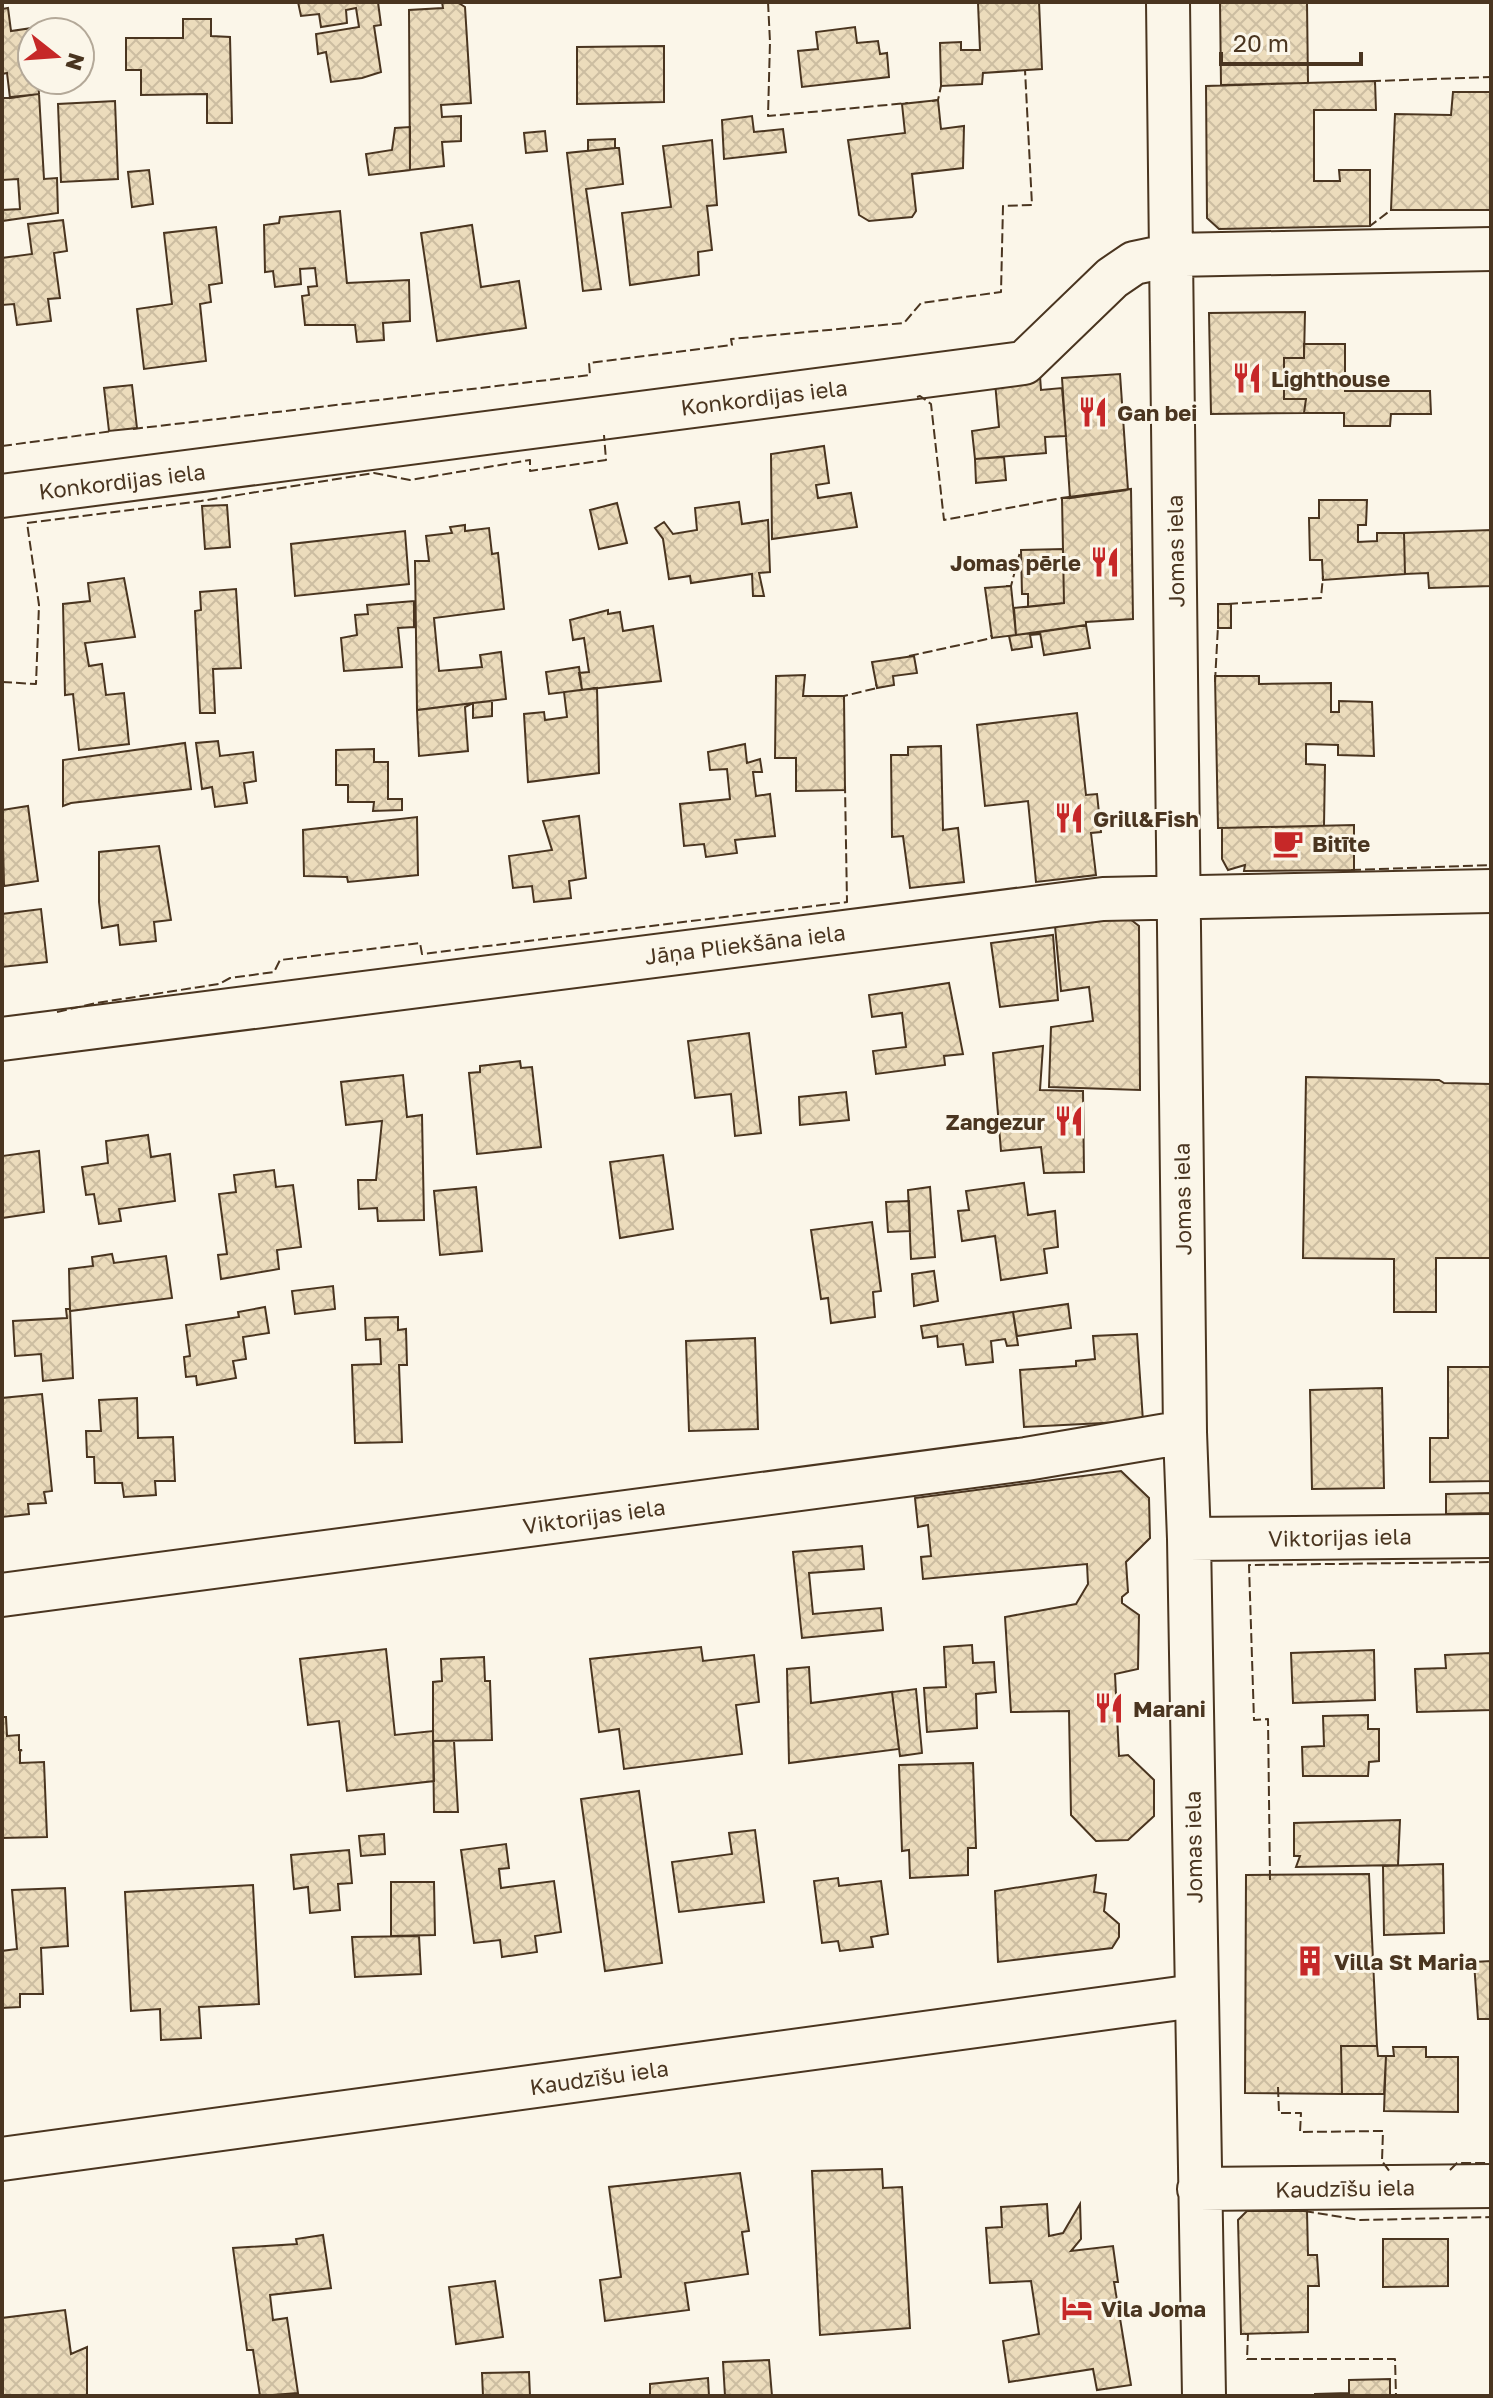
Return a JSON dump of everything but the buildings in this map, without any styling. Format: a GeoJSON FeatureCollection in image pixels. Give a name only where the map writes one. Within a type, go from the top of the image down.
{"type":"FeatureCollection","features":[{"type":"Feature","properties":{"kind":"street","name":"Jomas iela"},"geometry":{"type":"LineString","coordinates":[[1168,2],[1185,1432],[1204,2396]]}},
{"type":"Feature","properties":{"kind":"street","name":"Konkordijas iela"},"geometry":{"type":"LineString","coordinates":[[2,496],[1024,363],[1112,278],[1134,263],[1172,255],[1491,249]]}},
{"type":"Feature","properties":{"kind":"street","name":"Jāņa Pliekšāna iela"},"geometry":{"type":"LineString","coordinates":[[2,1039],[1103,899],[1491,891]]}},
{"type":"Feature","properties":{"kind":"street","name":"Viktorijas iela"},"geometry":{"type":"LineString","coordinates":[[2,1595],[1026,1459],[1185,1432]]}},
{"type":"Feature","properties":{"kind":"street","name":"Viktorijas iela"},"geometry":{"type":"LineString","coordinates":[[1189,1539],[1491,1536]]}},
{"type":"Feature","properties":{"kind":"street","name":"Kaudzīšu iela"},"geometry":{"type":"LineString","coordinates":[[2,2159],[1195,1996]]}},
{"type":"Feature","properties":{"kind":"street","name":"Kaudzīšu iela"},"geometry":{"type":"LineString","coordinates":[[1199,2189],[1491,2186]]}},
{"type":"Feature","properties":{"kind":"fence"},"geometry":{"type":"LineString","coordinates":[[768,2],[768,116],[908,103]]}},
{"type":"Feature","properties":{"kind":"fence"},"geometry":{"type":"LineString","coordinates":[[133,429],[590,375],[589,363],[732,345],[731,339],[904,323],[921,303],[1001,292],[1003,206],[1032,205],[1025,70]]}},
{"type":"Feature","properties":{"kind":"fence"},"geometry":{"type":"LineString","coordinates":[[1375,85],[1375,81],[1491,77]]}},
{"type":"Feature","properties":{"kind":"fence"},"geometry":{"type":"LineString","coordinates":[[932,101],[938,100],[941,86]]}},
{"type":"Feature","properties":{"kind":"fence"},"geometry":{"type":"LineString","coordinates":[[1370,224],[1394,210]]}},
{"type":"Feature","properties":{"kind":"fence"},"geometry":{"type":"LineString","coordinates":[[917,397],[931,404],[944,520],[1062,498],[1062,501]]}},
{"type":"Feature","properties":{"kind":"fence"},"geometry":{"type":"LineString","coordinates":[[2,446],[113,431]]}},
{"type":"Feature","properties":{"kind":"fence"},"geometry":{"type":"LineString","coordinates":[[2,682],[36,684],[39,605],[27,523],[201,501],[374,473],[410,480],[530,460],[530,471],[606,460],[604,435]]}},
{"type":"Feature","properties":{"kind":"fence"},"geometry":{"type":"LineString","coordinates":[[1006,586],[1011,586],[1020,552]]}},
{"type":"Feature","properties":{"kind":"fence"},"geometry":{"type":"LineString","coordinates":[[1228,604],[1321,598],[1323,576]]}},
{"type":"Feature","properties":{"kind":"fence"},"geometry":{"type":"LineString","coordinates":[[1215,682],[1218,626]]}},
{"type":"Feature","properties":{"kind":"fence"},"geometry":{"type":"LineString","coordinates":[[909,656],[992,638],[991,635]]}},
{"type":"Feature","properties":{"kind":"fence"},"geometry":{"type":"LineString","coordinates":[[844,702],[844,696],[877,688],[876,684]]}},
{"type":"Feature","properties":{"kind":"fence"},"geometry":{"type":"LineString","coordinates":[[57,1012],[274,972],[280,960],[420,943],[422,954],[847,902],[845,786]]}},
{"type":"Feature","properties":{"kind":"fence"},"geometry":{"type":"LineString","coordinates":[[1351,870],[1491,865]]}},
{"type":"Feature","properties":{"kind":"fence"},"geometry":{"type":"LineString","coordinates":[[1270,1880],[1268,1719],[1254,1720],[1249,1565],[1491,1562]]}},
{"type":"Feature","properties":{"kind":"fence"},"geometry":{"type":"LineString","coordinates":[[1278,2087],[1279,2113],[1301,2113],[1300,2132],[1383,2131],[1382,2161],[1390,2172]]}},
{"type":"Feature","properties":{"kind":"fence"},"geometry":{"type":"LineString","coordinates":[[1450,2170],[1457,2163],[1491,2163]]}},
{"type":"Feature","properties":{"kind":"fence"},"geometry":{"type":"LineString","coordinates":[[1304,2211],[1360,2220],[1491,2217]]}},
{"type":"Feature","properties":{"kind":"fence"},"geometry":{"type":"LineString","coordinates":[[1245,2334],[1248,2334],[1247,2359],[1395,2359],[1396,2396]]}},
{"type":"Feature","properties":{"kind":"place","name":"Lighthouse"},"geometry":{"type":"Point","coordinates":[1247,378]}},
{"type":"Feature","properties":{"kind":"place","name":"Gan bei"},"geometry":{"type":"Point","coordinates":[1093,412]}},
{"type":"Feature","properties":{"kind":"place","name":"Jomas pērle"},"geometry":{"type":"Point","coordinates":[1105,562]}},
{"type":"Feature","properties":{"kind":"place","name":"Grill&Fish"},"geometry":{"type":"Point","coordinates":[1069,818]}},
{"type":"Feature","properties":{"kind":"place","name":"Bitīte"},"geometry":{"type":"Point","coordinates":[1288,843]}},
{"type":"Feature","properties":{"kind":"place","name":"Zangezur"},"geometry":{"type":"Point","coordinates":[1069,1121]}},
{"type":"Feature","properties":{"kind":"place","name":"Marani"},"geometry":{"type":"Point","coordinates":[1109,1708]}},
{"type":"Feature","properties":{"kind":"place","name":"Villa St Maria"},"geometry":{"type":"Point","coordinates":[1310,1961]}},
{"type":"Feature","properties":{"kind":"place","name":"Vila Joma"},"geometry":{"type":"Point","coordinates":[1077,2308]}}]}
